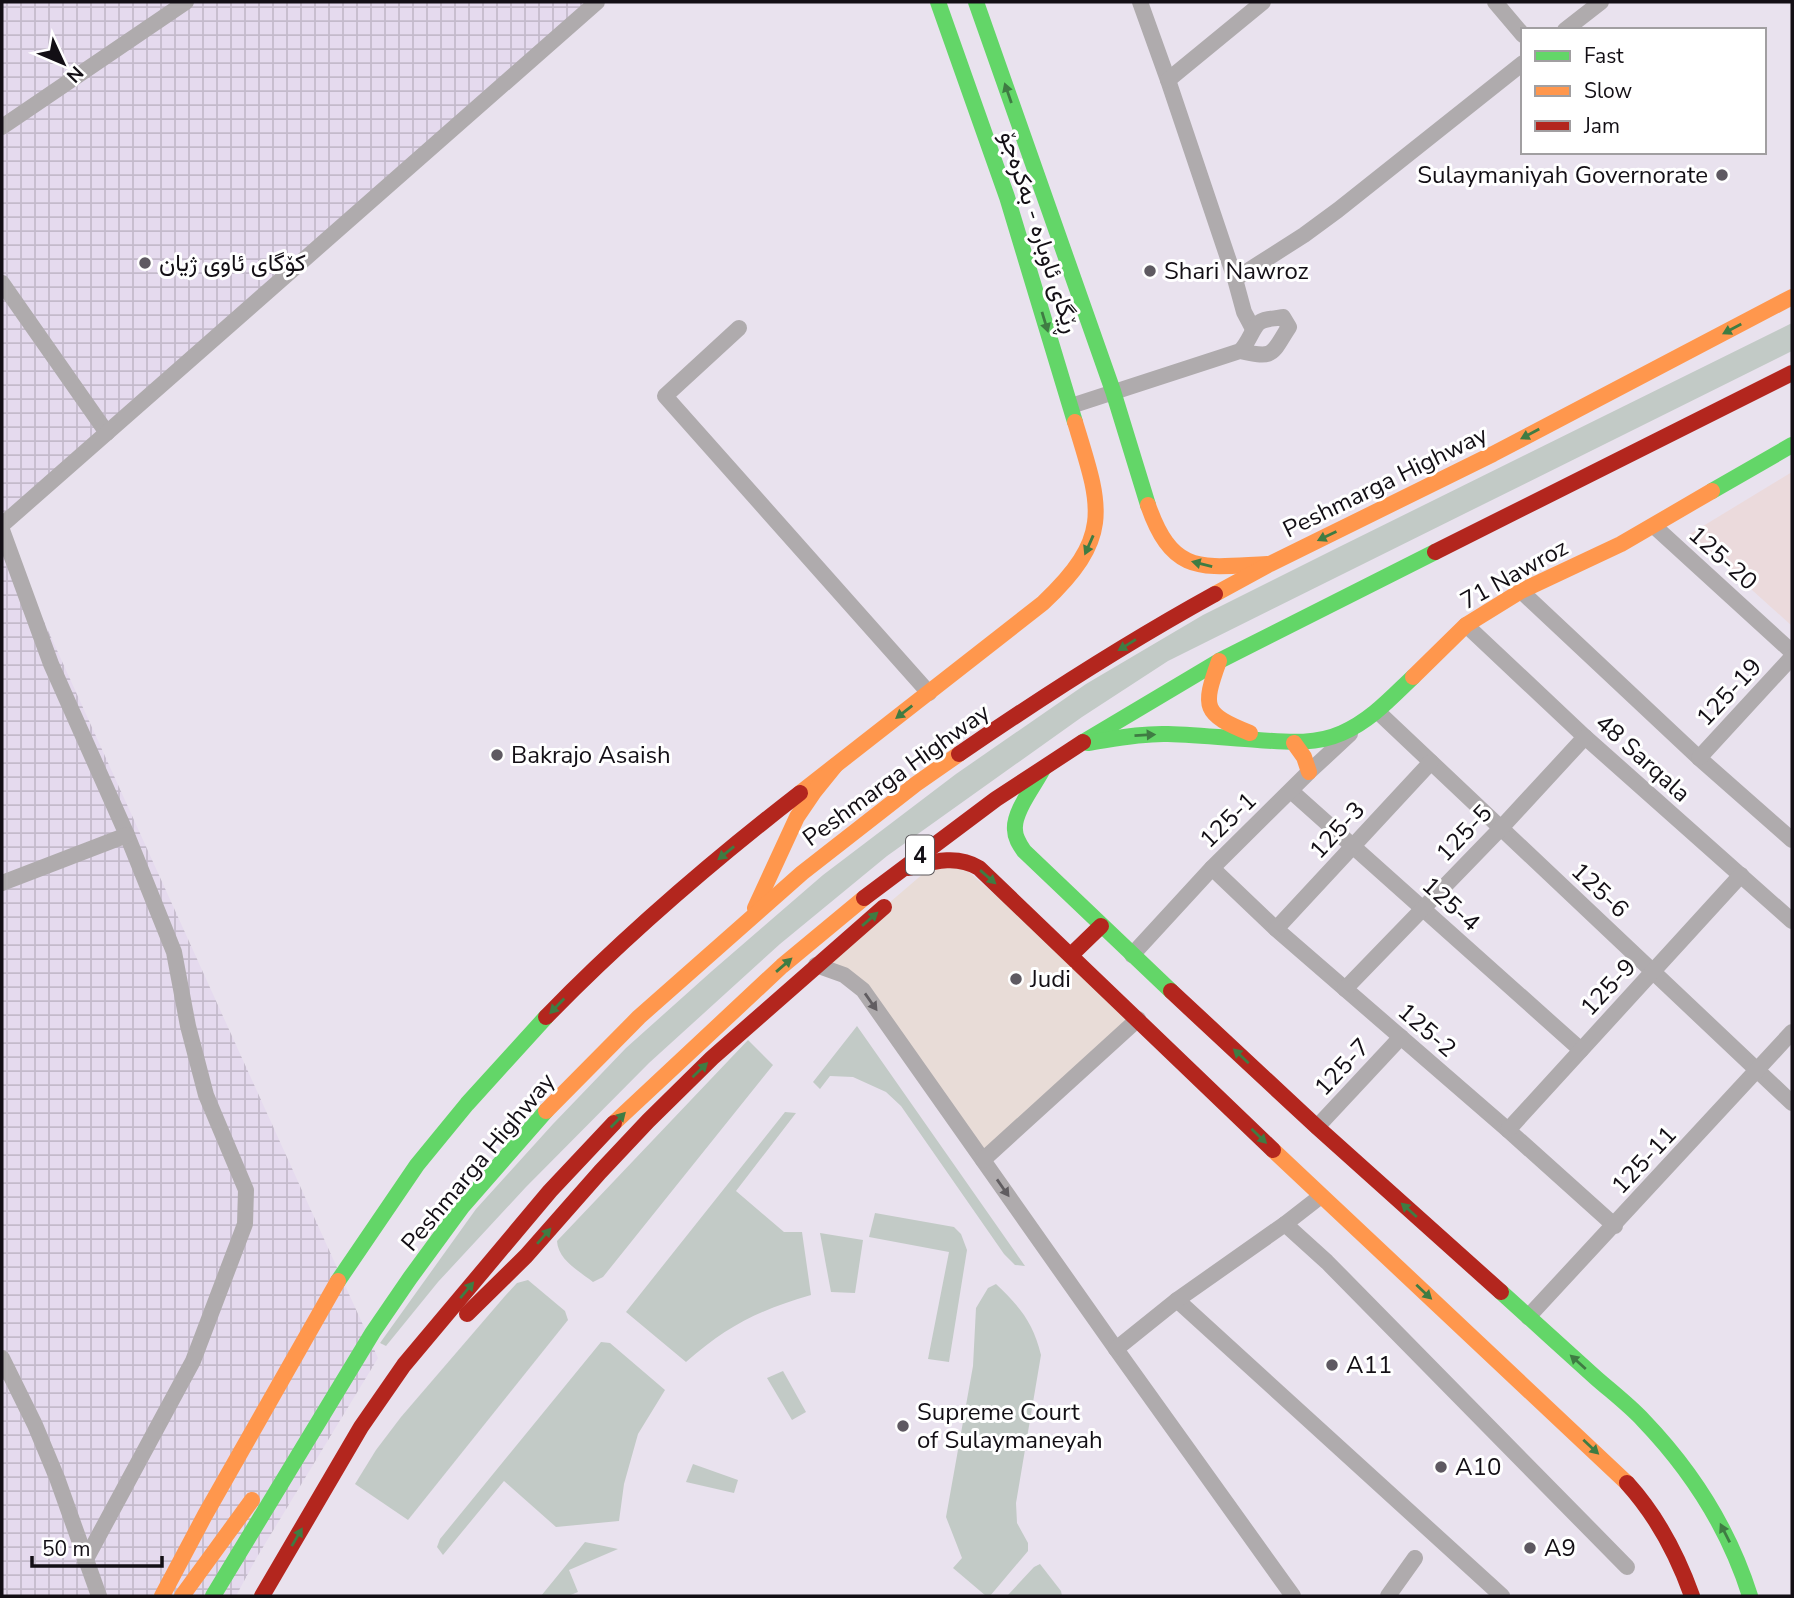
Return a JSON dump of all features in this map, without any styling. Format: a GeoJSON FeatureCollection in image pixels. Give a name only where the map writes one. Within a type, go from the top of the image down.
{"type":"FeatureCollection","features":[{"type":"Feature","properties":{"kind":"main road","name":"ڕێگای ئاوبارە - بەکرەجۆ"},"geometry":{"type":"LineString","coordinates":[[835,766],[1056,591],[1088,549],[1097,512],[1092,478],[1007,197],[938,2]]}},
{"type":"Feature","properties":{"kind":"main road"},"geometry":{"type":"LineString","coordinates":[[976,2],[1113,393],[1158,531],[1172,550],[1193,563],[1219,568],[1270,564]]}},
{"type":"Feature","properties":{"kind":"main road","name":"Peshmarga Highway"},"geometry":{"type":"LineString","coordinates":[[213,1596],[373,1332],[462,1208],[549,1108],[639,1017],[803,873],[916,784],[1030,705],[1157,626],[1270,564],[1493,454],[1792,298]]}},
{"type":"Feature","properties":{"kind":"main road","name":"4"},"geometry":{"type":"LineString","coordinates":[[262,1596],[361,1427],[404,1365],[542,1200],[629,1108],[782,966],[840,917],[996,799],[1077,745],[1219,661],[1792,373]]}},
{"type":"Feature","properties":{"kind":"main road","name":"71 Nawroz"},"geometry":{"type":"LineString","coordinates":[[1077,745],[1137,735],[1167,734],[1294,743],[1318,741],[1341,734],[1377,711],[1466,625],[1521,591],[1654,526],[1792,445]]}},
{"type":"Feature","properties":{"kind":"main road","name":"71 Nawroz"},"geometry":{"type":"LineString","coordinates":[[1219,661],[1208,691],[1209,708],[1220,721],[1269,741]]}},
{"type":"Feature","properties":{"kind":"main road"},"geometry":{"type":"LineString","coordinates":[[1294,743],[1304,757],[1308,772]]}},
{"type":"Feature","properties":{"kind":"main road"},"geometry":{"type":"LineString","coordinates":[[742,926],[764,892],[797,817],[835,766]]}},
{"type":"Feature","properties":{"kind":"main road"},"geometry":{"type":"LineString","coordinates":[[162,1596],[332,1289],[417,1166],[467,1104],[528,1035],[597,965],[670,899],[835,766]]}},
{"type":"Feature","properties":{"kind":"main road"},"geometry":{"type":"LineString","coordinates":[[1045,767],[1015,819],[1016,838],[1021,847],[1132,955],[1642,1419],[1674,1454],[1707,1500],[1736,1556],[1751,1596]]}},
{"type":"Feature","properties":{"kind":"main road"},"geometry":{"type":"LineString","coordinates":[[404,1365],[477,1307],[648,1121],[712,1058],[939,861],[996,799]]}},
{"type":"Feature","properties":{"kind":"main road"},"geometry":{"type":"LineString","coordinates":[[902,869],[939,861],[962,861],[975,866],[1002,889],[1321,1196],[1634,1490],[1668,1537],[1692,1596]]}},
{"type":"Feature","properties":{"kind":"main road"},"geometry":{"type":"LineString","coordinates":[[1071,955],[1101,926]]}},
{"type":"Feature","properties":{"kind":"main road"},"geometry":{"type":"LineString","coordinates":[[182,1596],[373,1332]]}},
{"type":"Feature","properties":{"kind":"street"},"geometry":{"type":"LineString","coordinates":[[2,127],[186,2]]}},
{"type":"Feature","properties":{"kind":"street"},"geometry":{"type":"LineString","coordinates":[[1140,2],[1246,316],[1253,329]]}},
{"type":"Feature","properties":{"kind":"street"},"geometry":{"type":"LineString","coordinates":[[1168,80],[1263,2]]}},
{"type":"Feature","properties":{"kind":"street"},"geometry":{"type":"LineString","coordinates":[[1495,2],[1521,33]]}},
{"type":"Feature","properties":{"kind":"street"},"geometry":{"type":"LineString","coordinates":[[1568,28],[1601,2]]}},
{"type":"Feature","properties":{"kind":"street"},"geometry":{"type":"LineString","coordinates":[[85,1561],[193,1361],[245,1224],[246,1189],[206,1095],[188,1026],[174,952],[127,835],[51,664],[2,527],[588,4]]}},
{"type":"Feature","properties":{"kind":"street"},"geometry":{"type":"LineString","coordinates":[[1235,279],[1338,210],[1521,65]]}},
{"type":"Feature","properties":{"kind":"street"},"geometry":{"type":"LineString","coordinates":[[2,283],[107,433]]}},
{"type":"Feature","properties":{"kind":"street"},"geometry":{"type":"LineString","coordinates":[[1071,406],[1240,351],[1259,355],[1273,351],[1286,322],[1262,321],[1255,325],[1250,339],[1240,351]]}},
{"type":"Feature","properties":{"kind":"street"},"geometry":{"type":"LineString","coordinates":[[739,328],[665,396],[929,693]]}},
{"type":"Feature","properties":{"kind":"street","name":"125-20"},"geometry":{"type":"LineString","coordinates":[[1654,526],[1792,652]]}},
{"type":"Feature","properties":{"kind":"street"},"geometry":{"type":"LineString","coordinates":[[1521,591],[1699,758],[1792,840]]}},
{"type":"Feature","properties":{"kind":"street","name":"48 Sarqala"},"geometry":{"type":"LineString","coordinates":[[1466,625],[1585,737],[1792,921]]}},
{"type":"Feature","properties":{"kind":"street","name":"125-19"},"geometry":{"type":"LineString","coordinates":[[1699,758],[1792,657]]}},
{"type":"Feature","properties":{"kind":"street","name":"125-6"},"geometry":{"type":"LineString","coordinates":[[1377,711],[1792,1103]]}},
{"type":"Feature","properties":{"kind":"street","name":"125-1"},"geometry":{"type":"LineString","coordinates":[[1132,955],[1212,868],[1308,772],[1362,723]]}},
{"type":"Feature","properties":{"kind":"street","name":"125-5"},"geometry":{"type":"LineString","coordinates":[[1345,989],[1585,737]]}},
{"type":"Feature","properties":{"kind":"street","name":"125-3"},"geometry":{"type":"LineString","coordinates":[[1276,929],[1431,762]]}},
{"type":"Feature","properties":{"kind":"street","name":"125-4"},"geometry":{"type":"LineString","coordinates":[[1291,791],[1581,1050]]}},
{"type":"Feature","properties":{"kind":"street"},"geometry":{"type":"LineString","coordinates":[[2,883],[127,835]]}},
{"type":"Feature","properties":{"kind":"street","name":"125-2"},"geometry":{"type":"LineString","coordinates":[[1212,868],[1276,929],[1615,1226]]}},
{"type":"Feature","properties":{"kind":"street","name":"125-9"},"geometry":{"type":"LineString","coordinates":[[1508,1130],[1741,875]]}},
{"type":"Feature","properties":{"kind":"street"},"geometry":{"type":"LineString","coordinates":[[816,965],[844,975],[863,990],[1293,1596]]}},
{"type":"Feature","properties":{"kind":"street"},"geometry":{"type":"LineString","coordinates":[[983,1160],[1138,1018]]}},
{"type":"Feature","properties":{"kind":"street","name":"125-11"},"geometry":{"type":"LineString","coordinates":[[1528,1317],[1792,1032]]}},
{"type":"Feature","properties":{"kind":"street","name":"125-7"},"geometry":{"type":"LineString","coordinates":[[1314,1121],[1401,1037]]}},
{"type":"Feature","properties":{"kind":"street"},"geometry":{"type":"LineString","coordinates":[[1116,1349],[1177,1300],[1321,1196]]}},
{"type":"Feature","properties":{"kind":"street"},"geometry":{"type":"LineString","coordinates":[[1285,1224],[1327,1262],[1627,1567]]}},
{"type":"Feature","properties":{"kind":"street"},"geometry":{"type":"LineString","coordinates":[[1177,1300],[1503,1596]]}},
{"type":"Feature","properties":{"kind":"street"},"geometry":{"type":"LineString","coordinates":[[2,1358],[57,1478],[99,1596]]}},
{"type":"Feature","properties":{"kind":"street"},"geometry":{"type":"LineString","coordinates":[[1388,1596],[1415,1558]]}},
{"type":"Feature","properties":{"kind":"shaded area"},"geometry":{"type":"Polygon","coordinates":[[[2,2],[601,2],[2,525],[2,2]]]}},
{"type":"Feature","properties":{"kind":"shaded area"},"geometry":{"type":"Polygon","coordinates":[[[1792,323],[1792,351],[1168,661],[1082,717],[887,856],[780,944],[649,1063],[526,1187],[438,1282],[386,1346],[380,1343],[476,1209],[626,1048],[823,875],[956,774],[1086,684],[1203,615],[1792,323]]]}},
{"type":"Feature","properties":{"kind":"shaded area"},"geometry":{"type":"Polygon","coordinates":[[[1792,472],[1792,626],[1690,534],[1792,472]]]}},
{"type":"Feature","properties":{"kind":"shaded area"},"geometry":{"type":"Polygon","coordinates":[[[2,529],[378,1358],[236,1596],[2,1596],[2,529]]]}},
{"type":"Feature","properties":{"kind":"shaded area"},"geometry":{"type":"Polygon","coordinates":[[[955,860],[1138,1019],[983,1160],[863,990],[820,962],[938,861],[955,860]]]}},
{"type":"Feature","properties":{"kind":"shaded area"},"geometry":{"type":"Polygon","coordinates":[[[857,1026],[1025,1266],[1015,1265],[1004,1254],[901,1106],[886,1092],[853,1077],[830,1076],[820,1089],[813,1082],[857,1026]]]}},
{"type":"Feature","properties":{"kind":"shaded area"},"geometry":{"type":"Polygon","coordinates":[[[748,1040],[773,1065],[603,1277],[593,1282],[565,1259],[557,1241],[748,1040]]]}},
{"type":"Feature","properties":{"kind":"shaded area"},"geometry":{"type":"Polygon","coordinates":[[[785,1112],[796,1113],[736,1191],[784,1232],[802,1232],[811,1295],[744,1321],[716,1338],[686,1362],[626,1312],[785,1112]]]}},
{"type":"Feature","properties":{"kind":"shaded area"},"geometry":{"type":"Polygon","coordinates":[[[875,1213],[954,1227],[961,1234],[967,1250],[949,1362],[928,1359],[949,1252],[869,1237],[875,1213]]]}},
{"type":"Feature","properties":{"kind":"shaded area"},"geometry":{"type":"Polygon","coordinates":[[[820,1233],[863,1240],[855,1293],[831,1292],[820,1233]]]}},
{"type":"Feature","properties":{"kind":"shaded area"},"geometry":{"type":"Polygon","coordinates":[[[528,1280],[565,1311],[568,1320],[408,1520],[355,1484],[401,1417],[517,1283],[528,1280]]]}},
{"type":"Feature","properties":{"kind":"shaded area"},"geometry":{"type":"Polygon","coordinates":[[[996,1284],[1024,1316],[1034,1333],[1041,1355],[1016,1503],[1017,1523],[1028,1543],[1028,1551],[990,1596],[986,1596],[953,1568],[962,1558],[946,1517],[973,1366],[976,1308],[988,1288],[996,1284]]]}},
{"type":"Feature","properties":{"kind":"shaded area"},"geometry":{"type":"Polygon","coordinates":[[[601,1342],[610,1343],[665,1390],[638,1434],[624,1484],[619,1521],[556,1527],[504,1481],[443,1555],[437,1547],[440,1539],[601,1342]]]}},
{"type":"Feature","properties":{"kind":"shaded area"},"geometry":{"type":"Polygon","coordinates":[[[783,1371],[806,1412],[792,1420],[767,1378],[783,1371]]]}},
{"type":"Feature","properties":{"kind":"shaded area"},"geometry":{"type":"Polygon","coordinates":[[[693,1464],[738,1480],[734,1493],[686,1482],[693,1464]]]}},
{"type":"Feature","properties":{"kind":"shaded area"},"geometry":{"type":"Polygon","coordinates":[[[585,1542],[618,1549],[569,1570],[578,1592],[568,1596],[541,1596],[585,1542]]]}},
{"type":"Feature","properties":{"kind":"shaded area"},"geometry":{"type":"Polygon","coordinates":[[[1040,1564],[1062,1596],[1007,1596],[1034,1567],[1040,1564]]]}},
{"type":"Feature","properties":{"kind":"traffic: fast"},"geometry":{"type":"LineString","coordinates":[[938,2],[1007,197],[1075,422]]}},
{"type":"Feature","properties":{"kind":"traffic: fast"},"geometry":{"type":"LineString","coordinates":[[976,2],[1113,391],[1148,505]]}},
{"type":"Feature","properties":{"kind":"traffic: fast"},"geometry":{"type":"LineString","coordinates":[[1712,491],[1792,445]]}},
{"type":"Feature","properties":{"kind":"traffic: fast"},"geometry":{"type":"LineString","coordinates":[[1083,742],[1219,661],[1435,552]]}},
{"type":"Feature","properties":{"kind":"traffic: fast"},"geometry":{"type":"LineString","coordinates":[[1088,743],[1158,734],[1290,742],[1332,737],[1362,722],[1413,677]]}},
{"type":"Feature","properties":{"kind":"traffic: fast"},"geometry":{"type":"LineString","coordinates":[[1043,769],[1017,815],[1015,830],[1019,844],[1171,991]]}},
{"type":"Feature","properties":{"kind":"traffic: fast"},"geometry":{"type":"LineString","coordinates":[[338,1281],[417,1165],[467,1104],[546,1017]]}},
{"type":"Feature","properties":{"kind":"traffic: fast"},"geometry":{"type":"LineString","coordinates":[[213,1596],[373,1332],[410,1278],[462,1207],[546,1111]]}},
{"type":"Feature","properties":{"kind":"traffic: fast"},"geometry":{"type":"LineString","coordinates":[[1501,1292],[1632,1409],[1661,1439],[1693,1480],[1720,1524],[1750,1596]]}},
{"type":"Feature","properties":{"kind":"traffic: slow"},"geometry":{"type":"LineString","coordinates":[[1215,594],[1493,454],[1792,297]]}},
{"type":"Feature","properties":{"kind":"traffic: slow"},"geometry":{"type":"LineString","coordinates":[[800,793],[1043,603],[1082,558],[1091,539],[1095,499],[1075,422]]}},
{"type":"Feature","properties":{"kind":"traffic: slow"},"geometry":{"type":"LineString","coordinates":[[1413,677],[1466,625],[1521,591],[1621,544],[1712,491]]}},
{"type":"Feature","properties":{"kind":"traffic: slow"},"geometry":{"type":"LineString","coordinates":[[1148,505],[1168,545],[1193,563],[1208,566],[1267,564]]}},
{"type":"Feature","properties":{"kind":"traffic: slow"},"geometry":{"type":"LineString","coordinates":[[1219,661],[1210,689],[1210,708],[1223,720],[1250,733]]}},
{"type":"Feature","properties":{"kind":"traffic: slow"},"geometry":{"type":"LineString","coordinates":[[1294,743],[1304,757],[1309,772]]}},
{"type":"Feature","properties":{"kind":"traffic: slow"},"geometry":{"type":"LineString","coordinates":[[546,1111],[639,1017],[802,873],[959,754]]}},
{"type":"Feature","properties":{"kind":"traffic: slow"},"geometry":{"type":"LineString","coordinates":[[755,908],[797,817],[835,766]]}},
{"type":"Feature","properties":{"kind":"traffic: slow"},"geometry":{"type":"LineString","coordinates":[[614,1123],[782,966],[864,898]]}},
{"type":"Feature","properties":{"kind":"traffic: slow"},"geometry":{"type":"LineString","coordinates":[[1273,1150],[1627,1483]]}},
{"type":"Feature","properties":{"kind":"traffic: slow"},"geometry":{"type":"LineString","coordinates":[[162,1596],[338,1281]]}},
{"type":"Feature","properties":{"kind":"traffic: slow"},"geometry":{"type":"LineString","coordinates":[[182,1596],[252,1500]]}},
{"type":"Feature","properties":{"kind":"traffic: jam"},"geometry":{"type":"LineString","coordinates":[[1435,552],[1792,373]]}},
{"type":"Feature","properties":{"kind":"traffic: jam"},"geometry":{"type":"LineString","coordinates":[[959,754],[1085,671],[1215,594]]}},
{"type":"Feature","properties":{"kind":"traffic: jam"},"geometry":{"type":"LineString","coordinates":[[864,898],[996,799],[1083,742]]}},
{"type":"Feature","properties":{"kind":"traffic: jam"},"geometry":{"type":"LineString","coordinates":[[546,1017],[669,900],[800,793]]}},
{"type":"Feature","properties":{"kind":"traffic: jam"},"geometry":{"type":"LineString","coordinates":[[908,868],[953,860],[979,868],[1273,1150]]}},
{"type":"Feature","properties":{"kind":"traffic: jam"},"geometry":{"type":"LineString","coordinates":[[467,1314],[526,1256],[648,1121],[712,1058],[884,907]]}},
{"type":"Feature","properties":{"kind":"traffic: jam"},"geometry":{"type":"LineString","coordinates":[[1071,955],[1101,926]]}},
{"type":"Feature","properties":{"kind":"traffic: jam"},"geometry":{"type":"LineString","coordinates":[[1171,991],[1501,1292]]}},
{"type":"Feature","properties":{"kind":"traffic: jam"},"geometry":{"type":"LineString","coordinates":[[262,1596],[361,1427],[404,1365],[550,1191],[614,1123]]}},
{"type":"Feature","properties":{"kind":"traffic: jam"},"geometry":{"type":"LineString","coordinates":[[1627,1483],[1665,1536],[1692,1596]]}},
{"type":"Feature","properties":{"kind":"place","name":"Sulaymaniyah Governorate"},"geometry":{"type":"Point","coordinates":[1722,175]}},
{"type":"Feature","properties":{"kind":"place","name":"کۆگای ئاوی ژیان"},"geometry":{"type":"Point","coordinates":[145,263]}},
{"type":"Feature","properties":{"kind":"place","name":"Shari Nawroz"},"geometry":{"type":"Point","coordinates":[1150,271]}},
{"type":"Feature","properties":{"kind":"place","name":"Bakrajo Asaish"},"geometry":{"type":"Point","coordinates":[497,755]}},
{"type":"Feature","properties":{"kind":"place","name":"Judi"},"geometry":{"type":"Point","coordinates":[1016,979]}},
{"type":"Feature","properties":{"kind":"place","name":"A11"},"geometry":{"type":"Point","coordinates":[1332,1365]}},
{"type":"Feature","properties":{"kind":"place","name":"Supreme Court of Sulaymaneyah"},"geometry":{"type":"Point","coordinates":[903,1426]}},
{"type":"Feature","properties":{"kind":"place","name":"A10"},"geometry":{"type":"Point","coordinates":[1441,1467]}},
{"type":"Feature","properties":{"kind":"place","name":"A9"},"geometry":{"type":"Point","coordinates":[1530,1548]}}]}
